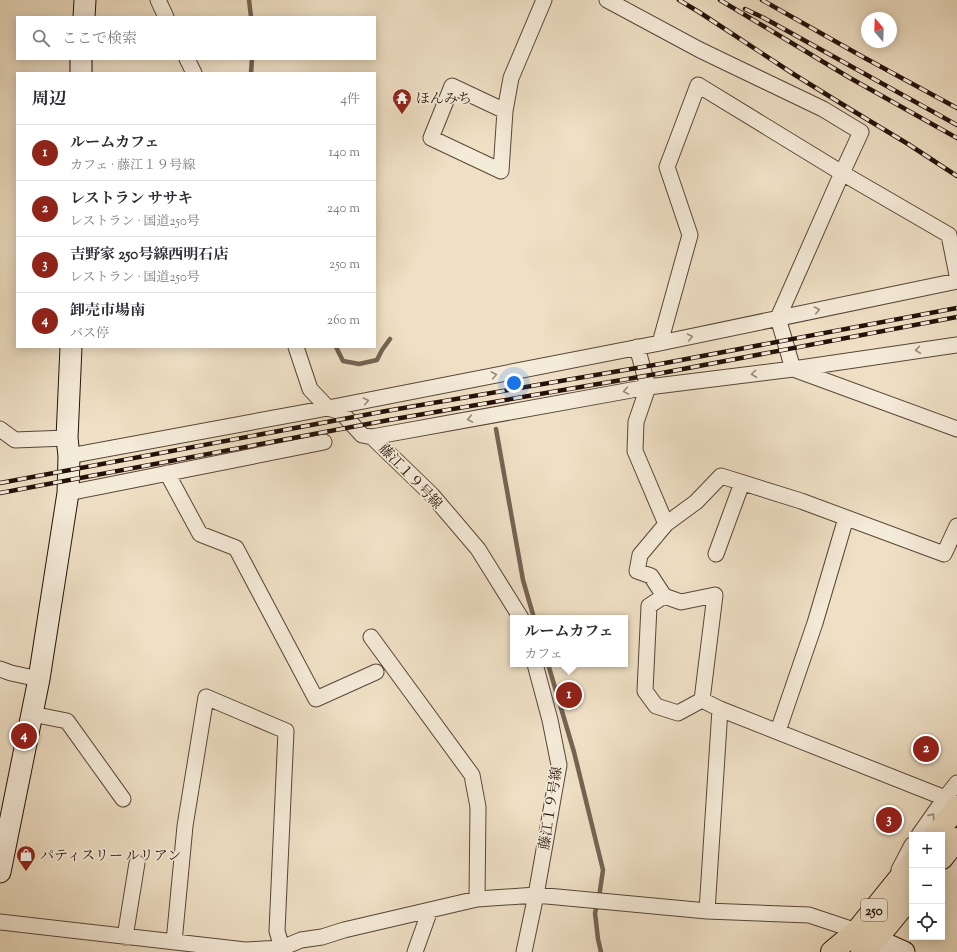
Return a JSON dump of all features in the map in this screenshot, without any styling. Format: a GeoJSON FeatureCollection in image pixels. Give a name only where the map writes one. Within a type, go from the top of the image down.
{"type":"FeatureCollection","features":[{"type":"Feature","properties":{"kind":"highway"},"geometry":{"type":"LineString","coordinates":[[948,846],[951,802]]}},
{"type":"Feature","properties":{"kind":"highway","name":"250"},"geometry":{"type":"LineString","coordinates":[[865,941],[887,894],[909,867]]}},
{"type":"Feature","properties":{"kind":"highway","name":"250"},"geometry":{"type":"LineString","coordinates":[[832,952],[865,941],[909,898]]}},
{"type":"Feature","properties":{"kind":"street"},"geometry":{"type":"LineString","coordinates":[[84,16],[85,0]]}},
{"type":"Feature","properties":{"kind":"street"},"geometry":{"type":"LineString","coordinates":[[158,0],[166,16]]}},
{"type":"Feature","properties":{"kind":"street"},"geometry":{"type":"LineString","coordinates":[[505,111],[452,86],[431,138],[501,171],[505,111],[511,78],[544,0]]}},
{"type":"Feature","properties":{"kind":"street"},"geometry":{"type":"LineString","coordinates":[[607,0],[700,50],[824,109],[862,132],[842,173],[778,318],[793,369]]}},
{"type":"Feature","properties":{"kind":"street"},"geometry":{"type":"LineString","coordinates":[[81,60],[81,72]]}},
{"type":"Feature","properties":{"kind":"street"},"geometry":{"type":"LineString","coordinates":[[188,60],[194,72]]}},
{"type":"Feature","properties":{"kind":"street"},"geometry":{"type":"LineString","coordinates":[[660,343],[690,235],[667,167],[698,85],[842,173],[949,235],[957,276]]}},
{"type":"Feature","properties":{"kind":"street"},"geometry":{"type":"LineString","coordinates":[[0,428],[15,440],[68,447],[328,408],[660,343],[957,281]]}},
{"type":"Feature","properties":{"kind":"street"},"geometry":{"type":"LineString","coordinates":[[372,437],[648,387],[793,369],[957,344]]}},
{"type":"Feature","properties":{"kind":"street"},"geometry":{"type":"LineString","coordinates":[[637,347],[648,387],[636,422],[635,451],[666,524]]}},
{"type":"Feature","properties":{"kind":"street"},"geometry":{"type":"LineString","coordinates":[[0,872],[39,679],[68,493],[71,348]]}},
{"type":"Feature","properties":{"kind":"street","name":"藤江１９号線"},"geometry":{"type":"LineString","coordinates":[[296,348],[310,389],[328,408],[341,412],[362,435],[372,437],[432,495],[478,550],[519,615]]}},
{"type":"Feature","properties":{"kind":"street"},"geometry":{"type":"LineString","coordinates":[[793,369],[957,429]]}},
{"type":"Feature","properties":{"kind":"street"},"geometry":{"type":"LineString","coordinates":[[68,493],[324,442]]}},
{"type":"Feature","properties":{"kind":"street"},"geometry":{"type":"LineString","coordinates":[[167,473],[200,534],[236,548],[316,699],[376,672]]}},
{"type":"Feature","properties":{"kind":"street"},"geometry":{"type":"LineString","coordinates":[[702,700],[715,595],[681,602],[664,596],[651,576],[637,571],[640,555],[666,524],[696,502],[721,476],[801,502],[944,554],[957,526]]}},
{"type":"Feature","properties":{"kind":"street"},"geometry":{"type":"LineString","coordinates":[[716,554],[742,483]]}},
{"type":"Feature","properties":{"kind":"street"},"geometry":{"type":"LineString","coordinates":[[778,731],[815,623],[846,518]]}},
{"type":"Feature","properties":{"kind":"street"},"geometry":{"type":"LineString","coordinates":[[664,596],[649,606],[645,691],[656,706],[678,713],[702,700]]}},
{"type":"Feature","properties":{"kind":"street"},"geometry":{"type":"LineString","coordinates":[[371,637],[472,775],[478,807],[477,899]]}},
{"type":"Feature","properties":{"kind":"street","name":"藤江１９号線"},"geometry":{"type":"LineString","coordinates":[[524,952],[536,895],[558,765],[550,720],[536,667]]}},
{"type":"Feature","properties":{"kind":"street"},"geometry":{"type":"LineString","coordinates":[[0,669],[39,679]]}},
{"type":"Feature","properties":{"kind":"street"},"geometry":{"type":"LineString","coordinates":[[174,942],[185,826],[206,697],[286,731],[277,931],[282,950]]}},
{"type":"Feature","properties":{"kind":"street"},"geometry":{"type":"LineString","coordinates":[[702,700],[720,709],[778,731],[951,802]]}},
{"type":"Feature","properties":{"kind":"street"},"geometry":{"type":"LineString","coordinates":[[707,911],[720,709]]}},
{"type":"Feature","properties":{"kind":"street"},"geometry":{"type":"LineString","coordinates":[[32,714],[67,722],[123,799]]}},
{"type":"Feature","properties":{"kind":"street"},"geometry":{"type":"LineString","coordinates":[[922,832],[951,802],[957,783]]}},
{"type":"Feature","properties":{"kind":"street"},"geometry":{"type":"LineString","coordinates":[[887,894],[909,851]]}},
{"type":"Feature","properties":{"kind":"street"},"geometry":{"type":"LineString","coordinates":[[125,937],[137,863]]}},
{"type":"Feature","properties":{"kind":"street"},"geometry":{"type":"LineString","coordinates":[[0,922],[246,950],[282,950],[301,940],[322,937],[344,930],[477,899],[536,895],[707,911],[809,915],[865,941],[904,952]]}},
{"type":"Feature","properties":{"kind":"street"},"geometry":{"type":"LineString","coordinates":[[415,952],[430,910]]}},
{"type":"Feature","properties":{"kind":"waterway"},"geometry":{"type":"LineString","coordinates":[[249,0],[251,16]]}},
{"type":"Feature","properties":{"kind":"waterway"},"geometry":{"type":"LineString","coordinates":[[251,72],[252,60]]}},
{"type":"Feature","properties":{"kind":"waterway"},"geometry":{"type":"LineString","coordinates":[[336,348],[343,361],[359,364],[377,360],[390,339]]}},
{"type":"Feature","properties":{"kind":"waterway"},"geometry":{"type":"LineString","coordinates":[[496,429],[523,580],[533,615]]}},
{"type":"Feature","properties":{"kind":"waterway"},"geometry":{"type":"LineString","coordinates":[[549,667],[574,752],[603,870],[595,913],[601,952]]}},
{"type":"Feature","properties":{"kind":"railway"},"geometry":{"type":"LineString","coordinates":[[679,0],[795,75],[908,144],[957,176]]}},
{"type":"Feature","properties":{"kind":"railway"},"geometry":{"type":"LineString","coordinates":[[720,0],[850,78],[957,138]]}},
{"type":"Feature","properties":{"kind":"railway"},"geometry":{"type":"LineString","coordinates":[[762,0],[957,108]]}},
{"type":"Feature","properties":{"kind":"railway"},"geometry":{"type":"LineString","coordinates":[[745,9],[764,18],[957,125]]}},
{"type":"Feature","properties":{"kind":"railway"},"geometry":{"type":"LineString","coordinates":[[0,483],[386,411],[660,364],[957,308]]}},
{"type":"Feature","properties":{"kind":"railway"},"geometry":{"type":"LineString","coordinates":[[0,493],[389,420],[662,373],[957,317]]}},
{"type":"Feature","properties":{"kind":"place","name":"ほんみち"},"geometry":{"type":"Point","coordinates":[402,115]}},
{"type":"Feature","properties":{"kind":"place","name":"ルームカフェ"},"geometry":{"type":"Point","coordinates":[569,695]}},
{"type":"Feature","properties":{"kind":"place","name":"卸売市場南"},"geometry":{"type":"Point","coordinates":[24,736]}},
{"type":"Feature","properties":{"kind":"place","name":"レストラン ササキ"},"geometry":{"type":"Point","coordinates":[926,749]}},
{"type":"Feature","properties":{"kind":"place","name":"吉野家 250号線西明石店"},"geometry":{"type":"Point","coordinates":[889,820]}},
{"type":"Feature","properties":{"kind":"place","name":"パティスリー ルリアン"},"geometry":{"type":"Point","coordinates":[26,872]}}]}
